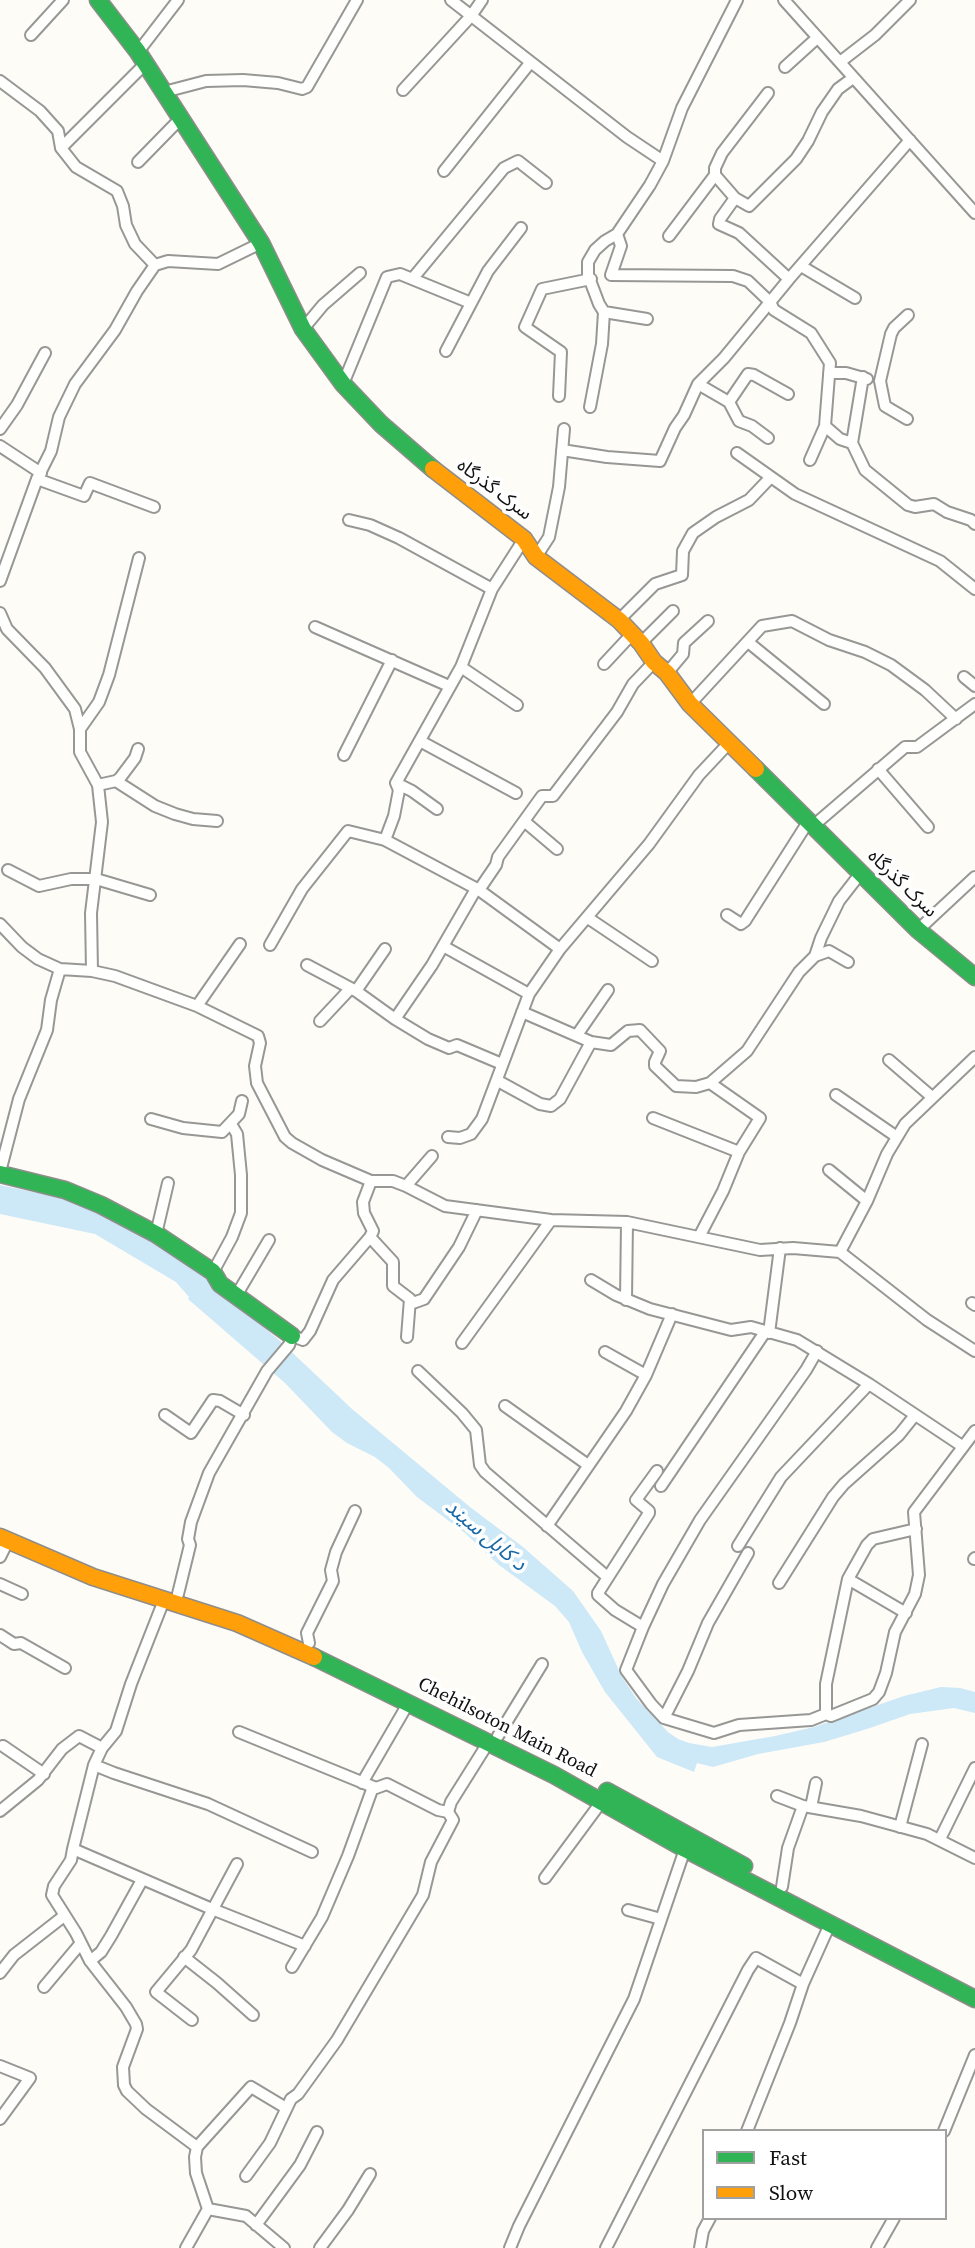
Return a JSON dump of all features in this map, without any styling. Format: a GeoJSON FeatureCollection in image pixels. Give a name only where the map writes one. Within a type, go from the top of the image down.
{"type":"FeatureCollection","features":[{"type":"Feature","properties":{"kind":"main road","name":"سرک گذرگاه"},"geometry":{"type":"LineString","coordinates":[[98,0],[142,58],[261,243],[303,329],[343,384],[381,424],[445,479],[524,538],[536,557],[619,620],[690,704],[918,930],[975,977]]}},
{"type":"Feature","properties":{"kind":"main road"},"geometry":{"type":"LineString","coordinates":[[0,1173],[65,1190],[101,1205],[156,1234],[213,1272],[220,1284],[290,1341]]}},
{"type":"Feature","properties":{"kind":"main road","name":"Chehilsoton Main Road"},"geometry":{"type":"LineString","coordinates":[[3,1535],[97,1567],[248,1628],[493,1740],[559,1766],[782,1887],[975,1987]]}},
{"type":"Feature","properties":{"kind":"main road","name":"Chehilsoton Main Road"},"geometry":{"type":"LineString","coordinates":[[171,1597],[240,1614],[309,1643],[493,1740],[685,1849],[975,1999]]}},
{"type":"Feature","properties":{"kind":"street"},"geometry":{"type":"LineString","coordinates":[[32,35],[63,0]]}},
{"type":"Feature","properties":{"kind":"street"},"geometry":{"type":"LineString","coordinates":[[61,148],[142,58],[178,0]]}},
{"type":"Feature","properties":{"kind":"street"},"geometry":{"type":"LineString","coordinates":[[164,92],[206,80],[243,80],[278,83],[302,89],[307,87],[357,0]]}},
{"type":"Feature","properties":{"kind":"street"},"geometry":{"type":"LineString","coordinates":[[451,0],[627,137],[663,161]]}},
{"type":"Feature","properties":{"kind":"street"},"geometry":{"type":"LineString","coordinates":[[403,90],[471,16],[481,0]]}},
{"type":"Feature","properties":{"kind":"street"},"geometry":{"type":"LineString","coordinates":[[590,407],[602,344],[604,312],[588,275],[588,262],[595,250],[617,234],[650,185],[663,161],[682,108],[737,0]]}},
{"type":"Feature","properties":{"kind":"street"},"geometry":{"type":"LineString","coordinates":[[784,0],[975,213]]}},
{"type":"Feature","properties":{"kind":"street"},"geometry":{"type":"LineString","coordinates":[[840,62],[875,35],[910,0]]}},
{"type":"Feature","properties":{"kind":"street"},"geometry":{"type":"LineString","coordinates":[[785,68],[817,38]]}},
{"type":"Feature","properties":{"kind":"street"},"geometry":{"type":"LineString","coordinates":[[444,171],[530,63]]}},
{"type":"Feature","properties":{"kind":"street"},"geometry":{"type":"LineString","coordinates":[[715,175],[735,198],[752,205],[796,159],[838,89],[853,78]]}},
{"type":"Feature","properties":{"kind":"street"},"geometry":{"type":"LineString","coordinates":[[0,81],[40,111],[58,131],[61,148],[76,167],[117,191],[123,205],[126,225],[135,244],[155,265]]}},
{"type":"Feature","properties":{"kind":"street"},"geometry":{"type":"LineString","coordinates":[[669,236],[715,175],[716,162],[768,93]]}},
{"type":"Feature","properties":{"kind":"street"},"geometry":{"type":"LineString","coordinates":[[138,162],[181,118]]}},
{"type":"Feature","properties":{"kind":"street"},"geometry":{"type":"LineString","coordinates":[[562,450],[660,461],[698,384],[724,359],[789,279],[910,140]]}},
{"type":"Feature","properties":{"kind":"street"},"geometry":{"type":"LineString","coordinates":[[413,278],[504,168],[518,161],[546,183]]}},
{"type":"Feature","properties":{"kind":"street"},"geometry":{"type":"LineString","coordinates":[[735,198],[719,224],[739,233],[789,279]]}},
{"type":"Feature","properties":{"kind":"street"},"geometry":{"type":"LineString","coordinates":[[446,351],[488,271],[521,228]]}},
{"type":"Feature","properties":{"kind":"street"},"geometry":{"type":"LineString","coordinates":[[617,234],[621,246],[611,275],[733,276],[748,281],[770,302],[774,310],[811,333],[830,363],[825,426],[810,460]]}},
{"type":"Feature","properties":{"kind":"street"},"geometry":{"type":"LineString","coordinates":[[0,581],[51,451],[59,416],[75,384],[115,330],[155,265],[168,261],[218,264],[261,243]]}},
{"type":"Feature","properties":{"kind":"street"},"geometry":{"type":"LineString","coordinates":[[801,267],[855,299]]}},
{"type":"Feature","properties":{"kind":"street"},"geometry":{"type":"LineString","coordinates":[[303,329],[323,305],[360,273]]}},
{"type":"Feature","properties":{"kind":"street"},"geometry":{"type":"LineString","coordinates":[[343,384],[387,277],[400,274],[413,278],[471,303]]}},
{"type":"Feature","properties":{"kind":"street"},"geometry":{"type":"LineString","coordinates":[[559,396],[561,352],[525,327],[542,289],[591,279]]}},
{"type":"Feature","properties":{"kind":"street"},"geometry":{"type":"LineString","coordinates":[[604,312],[647,319]]}},
{"type":"Feature","properties":{"kind":"street"},"geometry":{"type":"LineString","coordinates":[[907,419],[886,406],[880,381],[891,334],[908,315]]}},
{"type":"Feature","properties":{"kind":"street"},"geometry":{"type":"LineString","coordinates":[[0,429],[18,405],[45,353]]}},
{"type":"Feature","properties":{"kind":"street"},"geometry":{"type":"LineString","coordinates":[[829,373],[846,373],[880,381]]}},
{"type":"Feature","properties":{"kind":"street"},"geometry":{"type":"LineString","coordinates":[[729,402],[748,374],[788,394]]}},
{"type":"Feature","properties":{"kind":"street"},"geometry":{"type":"LineString","coordinates":[[863,377],[852,443],[865,470],[908,505],[915,508],[934,504],[975,524]]}},
{"type":"Feature","properties":{"kind":"street"},"geometry":{"type":"LineString","coordinates":[[698,384],[729,402],[739,421],[752,426],[768,438]]}},
{"type":"Feature","properties":{"kind":"street"},"geometry":{"type":"LineString","coordinates":[[825,426],[841,439],[852,443]]}},
{"type":"Feature","properties":{"kind":"street"},"geometry":{"type":"LineString","coordinates":[[536,557],[549,537],[559,487],[564,429]]}},
{"type":"Feature","properties":{"kind":"street"},"geometry":{"type":"LineString","coordinates":[[0,446],[39,476],[84,496],[90,483],[154,507]]}},
{"type":"Feature","properties":{"kind":"street"},"geometry":{"type":"LineString","coordinates":[[737,453],[795,494],[940,561],[975,589]]}},
{"type":"Feature","properties":{"kind":"street"},"geometry":{"type":"LineString","coordinates":[[619,620],[655,584],[682,575],[683,551],[693,533],[748,500],[770,478]]}},
{"type":"Feature","properties":{"kind":"street"},"geometry":{"type":"LineString","coordinates":[[349,520],[370,525],[399,538],[492,589]]}},
{"type":"Feature","properties":{"kind":"street"},"geometry":{"type":"LineString","coordinates":[[396,783],[461,667],[492,589],[524,538]]}},
{"type":"Feature","properties":{"kind":"street"},"geometry":{"type":"LineString","coordinates":[[80,729],[99,702],[109,674],[139,558]]}},
{"type":"Feature","properties":{"kind":"street"},"geometry":{"type":"LineString","coordinates":[[604,664],[673,611]]}},
{"type":"Feature","properties":{"kind":"street"},"geometry":{"type":"LineString","coordinates":[[0,613],[8,629],[45,668],[75,709],[80,729],[80,752],[98,785],[102,822],[91,913],[92,971]]}},
{"type":"Feature","properties":{"kind":"street"},"geometry":{"type":"LineString","coordinates":[[395,1019],[496,865],[498,857],[542,796],[553,796],[617,712],[633,684],[683,654],[684,643],[708,621]]}},
{"type":"Feature","properties":{"kind":"street"},"geometry":{"type":"LineString","coordinates":[[690,704],[762,626],[792,621],[829,640],[865,652],[891,665],[956,719]]}},
{"type":"Feature","properties":{"kind":"street"},"geometry":{"type":"LineString","coordinates":[[315,628],[449,686]]}},
{"type":"Feature","properties":{"kind":"street"},"geometry":{"type":"LineString","coordinates":[[748,642],[824,705]]}},
{"type":"Feature","properties":{"kind":"street"},"geometry":{"type":"LineString","coordinates":[[344,755],[392,660]]}},
{"type":"Feature","properties":{"kind":"street"},"geometry":{"type":"LineString","coordinates":[[461,667],[517,705]]}},
{"type":"Feature","properties":{"kind":"street"},"geometry":{"type":"LineString","coordinates":[[964,677],[975,686]]}},
{"type":"Feature","properties":{"kind":"street"},"geometry":{"type":"LineString","coordinates":[[727,915],[741,924],[745,922],[810,824],[905,747],[917,747],[975,704]]}},
{"type":"Feature","properties":{"kind":"street"},"geometry":{"type":"LineString","coordinates":[[420,741],[516,793]]}},
{"type":"Feature","properties":{"kind":"street"},"geometry":{"type":"LineString","coordinates":[[448,1137],[460,1138],[471,1134],[482,1119],[529,993],[560,949],[649,844],[699,775],[729,743]]}},
{"type":"Feature","properties":{"kind":"street"},"geometry":{"type":"LineString","coordinates":[[98,785],[116,781],[135,758],[138,748]]}},
{"type":"Feature","properties":{"kind":"street"},"geometry":{"type":"LineString","coordinates":[[878,769],[928,827]]}},
{"type":"Feature","properties":{"kind":"street"},"geometry":{"type":"LineString","coordinates":[[116,781],[155,806],[175,814],[217,821]]}},
{"type":"Feature","properties":{"kind":"street"},"geometry":{"type":"LineString","coordinates":[[396,783],[437,809]]}},
{"type":"Feature","properties":{"kind":"street"},"geometry":{"type":"LineString","coordinates":[[385,840],[394,816],[399,790],[396,783]]}},
{"type":"Feature","properties":{"kind":"street"},"geometry":{"type":"LineString","coordinates":[[524,821],[557,849]]}},
{"type":"Feature","properties":{"kind":"street"},"geometry":{"type":"LineString","coordinates":[[270,945],[302,890],[348,831],[385,840],[453,875],[560,949]]}},
{"type":"Feature","properties":{"kind":"street"},"geometry":{"type":"LineString","coordinates":[[8,870],[39,886],[71,879],[96,879],[150,895]]}},
{"type":"Feature","properties":{"kind":"street"},"geometry":{"type":"LineString","coordinates":[[815,956],[839,901],[860,874]]}},
{"type":"Feature","properties":{"kind":"street"},"geometry":{"type":"LineString","coordinates":[[918,930],[975,877]]}},
{"type":"Feature","properties":{"kind":"street"},"geometry":{"type":"LineString","coordinates":[[588,918],[652,961]]}},
{"type":"Feature","properties":{"kind":"street"},"geometry":{"type":"LineString","coordinates":[[0,923],[22,947],[38,959],[60,969],[115,975],[197,1006],[258,1036],[260,1043],[256,1066],[257,1083],[285,1137],[322,1160],[372,1181],[393,1181],[445,1206],[551,1220],[627,1222],[760,1250],[779,1248],[840,1252],[927,1320],[975,1351]]}},
{"type":"Feature","properties":{"kind":"street"},"geometry":{"type":"LineString","coordinates":[[197,1006],[240,944]]}},
{"type":"Feature","properties":{"kind":"street"},"geometry":{"type":"LineString","coordinates":[[443,946],[529,993]]}},
{"type":"Feature","properties":{"kind":"street"},"geometry":{"type":"LineString","coordinates":[[320,1021],[353,990],[385,949]]}},
{"type":"Feature","properties":{"kind":"street"},"geometry":{"type":"LineString","coordinates":[[522,1012],[591,1042],[611,1045],[628,1031],[640,1030],[660,1051],[656,1066],[676,1086],[696,1087],[710,1083],[747,1051],[799,972],[815,956],[829,951],[848,962]]}},
{"type":"Feature","properties":{"kind":"street"},"geometry":{"type":"LineString","coordinates":[[307,965],[353,990],[428,1039],[449,1048],[457,1045],[502,1064]]}},
{"type":"Feature","properties":{"kind":"street"},"geometry":{"type":"LineString","coordinates":[[0,1173],[19,1099],[47,1030],[51,1000],[60,969]]}},
{"type":"Feature","properties":{"kind":"street"},"geometry":{"type":"LineString","coordinates":[[578,1035],[608,990]]}},
{"type":"Feature","properties":{"kind":"street"},"geometry":{"type":"LineString","coordinates":[[498,1081],[540,1104],[551,1106],[560,1099],[591,1042]]}},
{"type":"Feature","properties":{"kind":"street"},"geometry":{"type":"LineString","coordinates":[[840,1252],[887,1154],[905,1124],[975,1057]]}},
{"type":"Feature","properties":{"kind":"street"},"geometry":{"type":"LineString","coordinates":[[889,1060],[932,1097]]}},
{"type":"Feature","properties":{"kind":"street"},"geometry":{"type":"LineString","coordinates":[[699,1237],[723,1191],[739,1152],[760,1118],[710,1083]]}},
{"type":"Feature","properties":{"kind":"street"},"geometry":{"type":"LineString","coordinates":[[836,1095],[897,1137]]}},
{"type":"Feature","properties":{"kind":"street"},"geometry":{"type":"LineString","coordinates":[[151,1119],[183,1128],[222,1132],[239,1114],[242,1101]]}},
{"type":"Feature","properties":{"kind":"street"},"geometry":{"type":"LineString","coordinates":[[653,1118],[739,1152]]}},
{"type":"Feature","properties":{"kind":"street"},"geometry":{"type":"LineString","coordinates":[[213,1272],[232,1237],[241,1213],[237,1134],[232,1124]]}},
{"type":"Feature","properties":{"kind":"street"},"geometry":{"type":"LineString","coordinates":[[406,1186],[432,1156]]}},
{"type":"Feature","properties":{"kind":"street"},"geometry":{"type":"LineString","coordinates":[[829,1170],[867,1200]]}},
{"type":"Feature","properties":{"kind":"street"},"geometry":{"type":"LineString","coordinates":[[197,2147],[127,2091],[123,2067],[137,2029],[136,2024],[90,1961],[53,1900],[52,1892],[71,1860],[94,1765],[102,1748],[116,1731],[131,1684],[171,1597],[190,1545],[188,1539],[191,1522],[209,1473],[267,1371],[290,1341],[303,1340],[310,1331],[333,1280],[370,1237],[373,1231],[364,1213],[363,1202],[372,1181]]}},
{"type":"Feature","properties":{"kind":"street"},"geometry":{"type":"LineString","coordinates":[[156,1234],[168,1184]]}},
{"type":"Feature","properties":{"kind":"street"},"geometry":{"type":"LineString","coordinates":[[410,1304],[424,1299],[459,1247],[477,1210]]}},
{"type":"Feature","properties":{"kind":"street"},"geometry":{"type":"LineString","coordinates":[[462,1343],[551,1220]]}},
{"type":"Feature","properties":{"kind":"street"},"geometry":{"type":"LineString","coordinates":[[626,1300],[627,1222]]}},
{"type":"Feature","properties":{"kind":"street"},"geometry":{"type":"LineString","coordinates":[[370,1237],[393,1262],[393,1286],[410,1298],[407,1337]]}},
{"type":"Feature","properties":{"kind":"street"},"geometry":{"type":"LineString","coordinates":[[236,1296],[269,1240]]}},
{"type":"Feature","properties":{"kind":"street"},"geometry":{"type":"LineString","coordinates":[[661,1486],[767,1332],[779,1248]]}},
{"type":"Feature","properties":{"kind":"street"},"geometry":{"type":"LineString","coordinates":[[591,1280],[626,1300],[673,1314],[731,1330],[751,1327],[797,1340],[962,1446]]}},
{"type":"Feature","properties":{"kind":"street"},"geometry":{"type":"LineString","coordinates":[[547,1526],[626,1411],[646,1375],[673,1314]]}},
{"type":"Feature","properties":{"kind":"street"},"geometry":{"type":"LineString","coordinates":[[817,1351],[700,1520],[663,1584],[643,1627],[626,1670],[664,1718],[714,1733],[739,1725],[811,1720],[825,1714],[831,1716],[873,1699],[879,1692],[886,1673],[895,1632],[915,1594],[919,1575],[914,1511],[932,1491],[975,1431]]}},
{"type":"Feature","properties":{"kind":"street"},"geometry":{"type":"LineString","coordinates":[[605,1352],[646,1375]]}},
{"type":"Feature","properties":{"kind":"street"},"geometry":{"type":"LineString","coordinates":[[418,1371],[476,1430],[480,1465],[485,1472],[605,1576]]}},
{"type":"Feature","properties":{"kind":"street"},"geometry":{"type":"LineString","coordinates":[[738,1546],[781,1477],[869,1384]]}},
{"type":"Feature","properties":{"kind":"street"},"geometry":{"type":"LineString","coordinates":[[165,1415],[191,1433],[214,1400],[244,1415]]}},
{"type":"Feature","properties":{"kind":"street"},"geometry":{"type":"LineString","coordinates":[[505,1405],[588,1465]]}},
{"type":"Feature","properties":{"kind":"street"},"geometry":{"type":"LineString","coordinates":[[779,1583],[833,1497],[900,1435],[915,1415]]}},
{"type":"Feature","properties":{"kind":"street"},"geometry":{"type":"LineString","coordinates":[[643,1627],[615,1610],[598,1593],[649,1513],[636,1500],[657,1471]]}},
{"type":"Feature","properties":{"kind":"street"},"geometry":{"type":"LineString","coordinates":[[309,1643],[307,1633],[333,1581],[331,1570],[336,1552],[355,1511]]}},
{"type":"Feature","properties":{"kind":"street"},"geometry":{"type":"LineString","coordinates":[[825,1714],[826,1684],[848,1579],[873,1539],[916,1529]]}},
{"type":"Feature","properties":{"kind":"street"},"geometry":{"type":"LineString","coordinates":[[0,1557],[3,1535]]}},
{"type":"Feature","properties":{"kind":"street"},"geometry":{"type":"LineString","coordinates":[[664,1718],[708,1623],[748,1553]]}},
{"type":"Feature","properties":{"kind":"street"},"geometry":{"type":"LineString","coordinates":[[848,1579],[906,1612]]}},
{"type":"Feature","properties":{"kind":"street"},"geometry":{"type":"LineString","coordinates":[[0,1584],[22,1594]]}},
{"type":"Feature","properties":{"kind":"street"},"geometry":{"type":"LineString","coordinates":[[0,1635],[14,1644],[21,1643],[65,1668]]}},
{"type":"Feature","properties":{"kind":"street"},"geometry":{"type":"LineString","coordinates":[[448,1812],[451,1802],[542,1664]]}},
{"type":"Feature","properties":{"kind":"street"},"geometry":{"type":"LineString","coordinates":[[292,1967],[322,1917],[348,1856],[368,1785],[410,1702]]}},
{"type":"Feature","properties":{"kind":"street"},"geometry":{"type":"LineString","coordinates":[[239,1731],[376,1788],[387,1784],[438,1810],[448,1812],[453,1820],[431,1862],[423,1895],[337,2040],[286,2108],[270,2143],[246,2176]]}},
{"type":"Feature","properties":{"kind":"street"},"geometry":{"type":"LineString","coordinates":[[0,1811],[44,1774],[62,1749],[79,1736],[102,1748]]}},
{"type":"Feature","properties":{"kind":"street"},"geometry":{"type":"LineString","coordinates":[[900,1827],[922,1744]]}},
{"type":"Feature","properties":{"kind":"street"},"geometry":{"type":"LineString","coordinates":[[3,1746],[44,1774]]}},
{"type":"Feature","properties":{"kind":"street"},"geometry":{"type":"LineString","coordinates":[[94,1765],[143,1784],[208,1804],[312,1852]]}},
{"type":"Feature","properties":{"kind":"street"},"geometry":{"type":"LineString","coordinates":[[940,1839],[975,1768]]}},
{"type":"Feature","properties":{"kind":"street"},"geometry":{"type":"LineString","coordinates":[[782,1887],[788,1848],[816,1783]]}},
{"type":"Feature","properties":{"kind":"street"},"geometry":{"type":"LineString","coordinates":[[777,1796],[807,1807],[861,1816],[940,1839],[975,1858]]}},
{"type":"Feature","properties":{"kind":"street"},"geometry":{"type":"LineString","coordinates":[[545,1878],[602,1801]]}},
{"type":"Feature","properties":{"kind":"street"},"geometry":{"type":"LineString","coordinates":[[73,1849],[305,1947]]}},
{"type":"Feature","properties":{"kind":"street"},"geometry":{"type":"LineString","coordinates":[[510,2248],[634,1999],[685,1849]]}},
{"type":"Feature","properties":{"kind":"street"},"geometry":{"type":"LineString","coordinates":[[191,2020],[156,1992],[191,1950],[237,1864]]}},
{"type":"Feature","properties":{"kind":"street"},"geometry":{"type":"LineString","coordinates":[[90,1961],[101,1952],[142,1880]]}},
{"type":"Feature","properties":{"kind":"street"},"geometry":{"type":"LineString","coordinates":[[628,1910],[661,1919]]}},
{"type":"Feature","properties":{"kind":"street"},"geometry":{"type":"LineString","coordinates":[[0,1973],[14,1955],[64,1916]]}},
{"type":"Feature","properties":{"kind":"street"},"geometry":{"type":"LineString","coordinates":[[748,2129],[803,1984],[830,1924]]}},
{"type":"Feature","properties":{"kind":"street"},"geometry":{"type":"LineString","coordinates":[[44,1987],[80,1943]]}},
{"type":"Feature","properties":{"kind":"street"},"geometry":{"type":"LineString","coordinates":[[184,1957],[253,2015]]}},
{"type":"Feature","properties":{"kind":"street"},"geometry":{"type":"LineString","coordinates":[[606,2248],[748,1970],[757,1958],[803,1984]]}},
{"type":"Feature","properties":{"kind":"street"},"geometry":{"type":"LineString","coordinates":[[945,2129],[975,2055]]}},
{"type":"Feature","properties":{"kind":"street"},"geometry":{"type":"LineString","coordinates":[[0,2066],[30,2078],[0,2119]]}},
{"type":"Feature","properties":{"kind":"street"},"geometry":{"type":"LineString","coordinates":[[186,2248],[208,2209],[197,2172],[197,2147],[251,2087],[286,2108]]}},
{"type":"Feature","properties":{"kind":"street"},"geometry":{"type":"LineString","coordinates":[[256,2225],[300,2165],[317,2132]]}},
{"type":"Feature","properties":{"kind":"street"},"geometry":{"type":"LineString","coordinates":[[320,2248],[370,2174]]}},
{"type":"Feature","properties":{"kind":"street"},"geometry":{"type":"LineString","coordinates":[[208,2209],[246,2217],[284,2248]]}},
{"type":"Feature","properties":{"kind":"street"},"geometry":{"type":"LineString","coordinates":[[700,2248],[709,2220]]}},
{"type":"Feature","properties":{"kind":"street"},"geometry":{"type":"LineString","coordinates":[[877,2248],[893,2220]]}},
{"type":"Feature","properties":{"kind":"water","name":"د کابل سيند"},"geometry":{"type":"Polygon","coordinates":[[[0,1185],[57,1197],[100,1210],[183,1259],[203,1274],[352,1409],[470,1507],[523,1547],[573,1591],[601,1631],[622,1677],[636,1698],[678,1739],[712,1747],[775,1736],[814,1727],[904,1696],[941,1687],[975,1692],[975,1713],[954,1708],[910,1714],[824,1742],[758,1754],[713,1767],[697,1763],[694,1772],[657,1757],[605,1692],[582,1652],[569,1622],[555,1606],[499,1565],[465,1533],[417,1497],[375,1457],[332,1432],[285,1383],[188,1299],[176,1282],[95,1234],[0,1214],[0,1185]]]}},
{"type":"Feature","properties":{"kind":"traffic: fast"},"geometry":{"type":"LineString","coordinates":[[98,0],[138,52],[261,243],[303,329],[343,384],[381,424],[433,469]]}},
{"type":"Feature","properties":{"kind":"traffic: fast"},"geometry":{"type":"LineString","coordinates":[[756,769],[918,930],[975,977]]}},
{"type":"Feature","properties":{"kind":"traffic: fast"},"geometry":{"type":"LineString","coordinates":[[0,1174],[65,1190],[101,1205],[156,1234],[213,1272],[220,1284],[292,1336]]}},
{"type":"Feature","properties":{"kind":"traffic: fast"},"geometry":{"type":"LineString","coordinates":[[314,1657],[554,1775],[685,1849],[975,1999]]}},
{"type":"Feature","properties":{"kind":"traffic: fast"},"geometry":{"type":"LineString","coordinates":[[607,1791],[744,1866]]}},
{"type":"Feature","properties":{"kind":"traffic: slow"},"geometry":{"type":"LineString","coordinates":[[433,469],[524,539],[536,557],[619,620],[641,643],[654,662],[667,673],[690,704],[756,769]]}},
{"type":"Feature","properties":{"kind":"traffic: slow"},"geometry":{"type":"LineString","coordinates":[[0,1537],[93,1577],[237,1623],[314,1657]]}}]}
